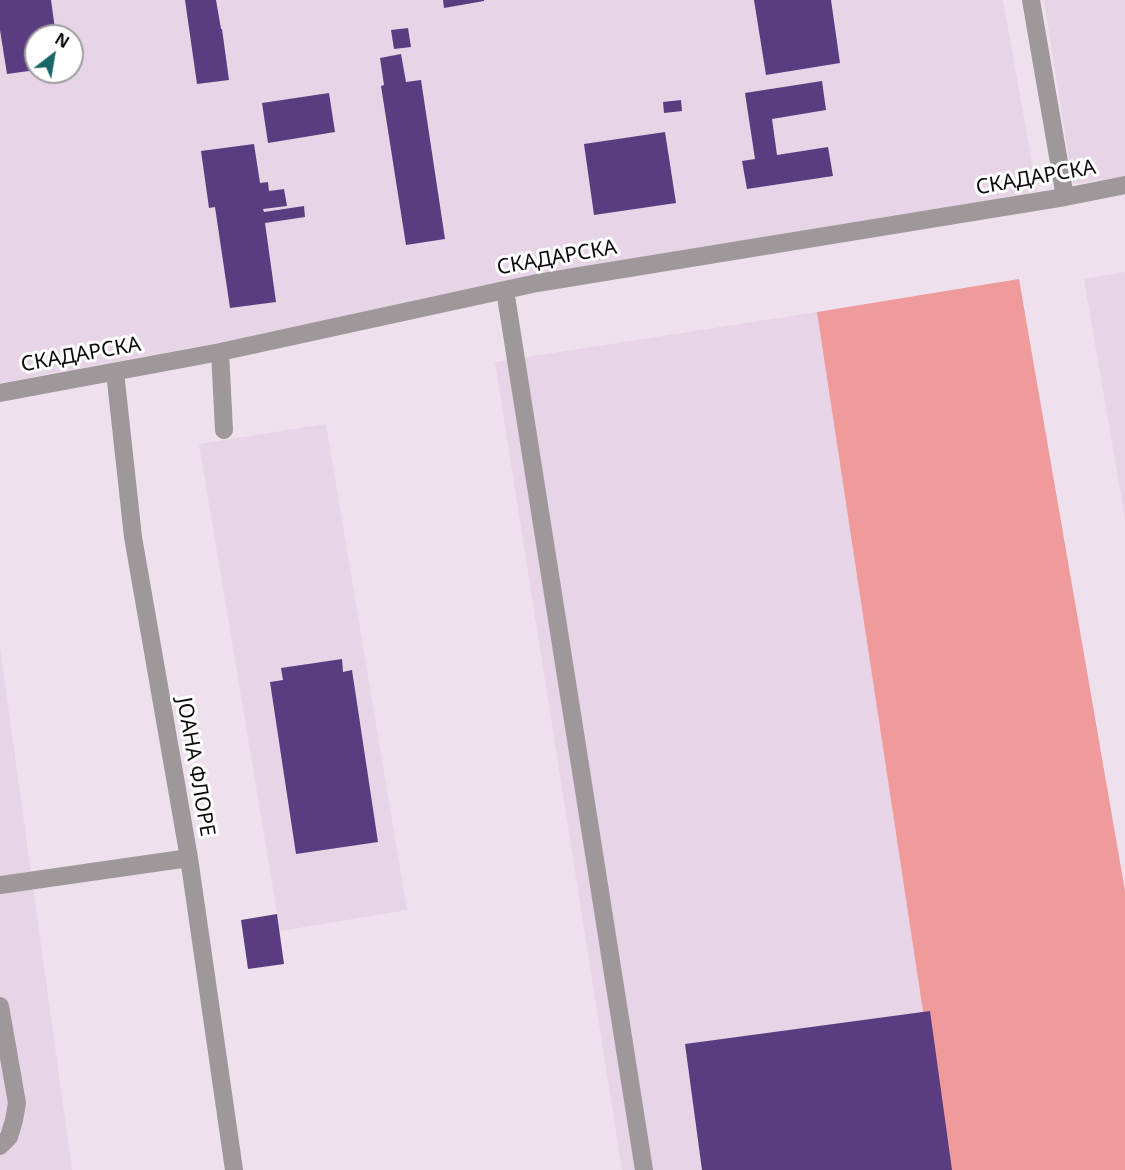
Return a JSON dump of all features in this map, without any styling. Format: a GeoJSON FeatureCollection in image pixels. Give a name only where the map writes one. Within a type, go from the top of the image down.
{"type":"FeatureCollection","features":[{"type":"Feature","properties":{"kind":"street"},"geometry":{"type":"LineString","coordinates":[[1031,0],[1065,197]]}},
{"type":"Feature","properties":{"kind":"street","name":"СКАДАРСКА"},"geometry":{"type":"LineString","coordinates":[[0,393],[220,352],[505,290],[1065,197],[1125,185]]}},
{"type":"Feature","properties":{"kind":"street"},"geometry":{"type":"LineString","coordinates":[[505,290],[644,1170]]}},
{"type":"Feature","properties":{"kind":"street"},"geometry":{"type":"LineString","coordinates":[[220,352],[224,430]]}},
{"type":"Feature","properties":{"kind":"street","name":"ЈОАНА ФЛОРЕ"},"geometry":{"type":"LineString","coordinates":[[115,372],[133,537],[189,858],[234,1170]]}},
{"type":"Feature","properties":{"kind":"street"},"geometry":{"type":"LineString","coordinates":[[0,885],[189,858]]}},
{"type":"Feature","properties":{"kind":"street"},"geometry":{"type":"LineString","coordinates":[[0,1008],[17,1103],[9,1137],[0,1146]]}},
{"type":"Feature","properties":{"kind":"shaded area"},"geometry":{"type":"Polygon","coordinates":[[[0,0],[1003,0],[1037,191],[0,383],[0,0]]]}},
{"type":"Feature","properties":{"kind":"shaded area"},"geometry":{"type":"Polygon","coordinates":[[[1044,0],[1125,0],[1125,176],[1073,184],[1044,0]]]}},
{"type":"Feature","properties":{"kind":"shaded area"},"geometry":{"type":"Polygon","coordinates":[[[1125,272],[1125,519],[1084,279],[1125,272]]]}},
{"type":"Feature","properties":{"kind":"shaded area"},"geometry":{"type":"Polygon","coordinates":[[[1019,279],[1125,891],[1125,1170],[947,1170],[817,312],[1019,279]]]}},
{"type":"Feature","properties":{"kind":"shaded area"},"geometry":{"type":"Polygon","coordinates":[[[817,312],[947,1170],[622,1170],[495,362],[817,312]]]}},
{"type":"Feature","properties":{"kind":"shaded area"},"geometry":{"type":"Polygon","coordinates":[[[326,424],[407,910],[280,931],[199,444],[326,424]]]}},
{"type":"Feature","properties":{"kind":"shaded area"},"geometry":{"type":"Polygon","coordinates":[[[0,648],[72,1170],[0,1170],[0,648]]]}},
{"type":"Feature","properties":{"kind":"building"},"geometry":{"type":"Polygon","coordinates":[[[0,0],[51,0],[54,24],[24,24],[24,72],[7,74],[0,30],[0,0]]]}},
{"type":"Feature","properties":{"kind":"building"},"geometry":{"type":"Polygon","coordinates":[[[185,0],[216,0],[229,80],[197,84],[185,0]]]}},
{"type":"Feature","properties":{"kind":"building"},"geometry":{"type":"Polygon","coordinates":[[[443,0],[484,0],[484,1],[444,8],[443,0]]]}},
{"type":"Feature","properties":{"kind":"building"},"geometry":{"type":"Polygon","coordinates":[[[754,0],[831,0],[840,63],[766,75],[754,0]]]}},
{"type":"Feature","properties":{"kind":"building"},"geometry":{"type":"Polygon","coordinates":[[[408,28],[411,47],[394,49],[391,30],[408,28]]]}},
{"type":"Feature","properties":{"kind":"building"},"geometry":{"type":"Polygon","coordinates":[[[401,54],[406,82],[421,80],[445,239],[406,245],[381,86],[384,85],[380,58],[401,54]]]}},
{"type":"Feature","properties":{"kind":"building"},"geometry":{"type":"Polygon","coordinates":[[[822,81],[826,110],[772,119],[777,155],[828,147],[833,176],[747,189],[742,161],[755,159],[745,93],[822,81]]]}},
{"type":"Feature","properties":{"kind":"building"},"geometry":{"type":"Polygon","coordinates":[[[329,93],[335,132],[268,143],[262,103],[329,93]]]}},
{"type":"Feature","properties":{"kind":"building"},"geometry":{"type":"Polygon","coordinates":[[[681,100],[682,111],[664,113],[663,102],[681,100]]]}},
{"type":"Feature","properties":{"kind":"building"},"geometry":{"type":"Polygon","coordinates":[[[665,132],[676,203],[594,215],[584,144],[665,132]]]}},
{"type":"Feature","properties":{"kind":"building"},"geometry":{"type":"Polygon","coordinates":[[[254,144],[260,183],[268,182],[269,191],[284,189],[287,206],[263,209],[264,212],[304,206],[305,217],[265,223],[276,302],[230,308],[215,207],[209,208],[201,151],[254,144]]]}},
{"type":"Feature","properties":{"kind":"building"},"geometry":{"type":"Polygon","coordinates":[[[342,659],[343,672],[352,670],[378,842],[296,854],[270,682],[283,680],[281,668],[342,659]]]}},
{"type":"Feature","properties":{"kind":"building"},"geometry":{"type":"Polygon","coordinates":[[[277,914],[284,964],[248,969],[241,920],[277,914]]]}},
{"type":"Feature","properties":{"kind":"building"},"geometry":{"type":"Polygon","coordinates":[[[930,1011],[952,1170],[702,1170],[685,1044],[930,1011]]]}}]}
